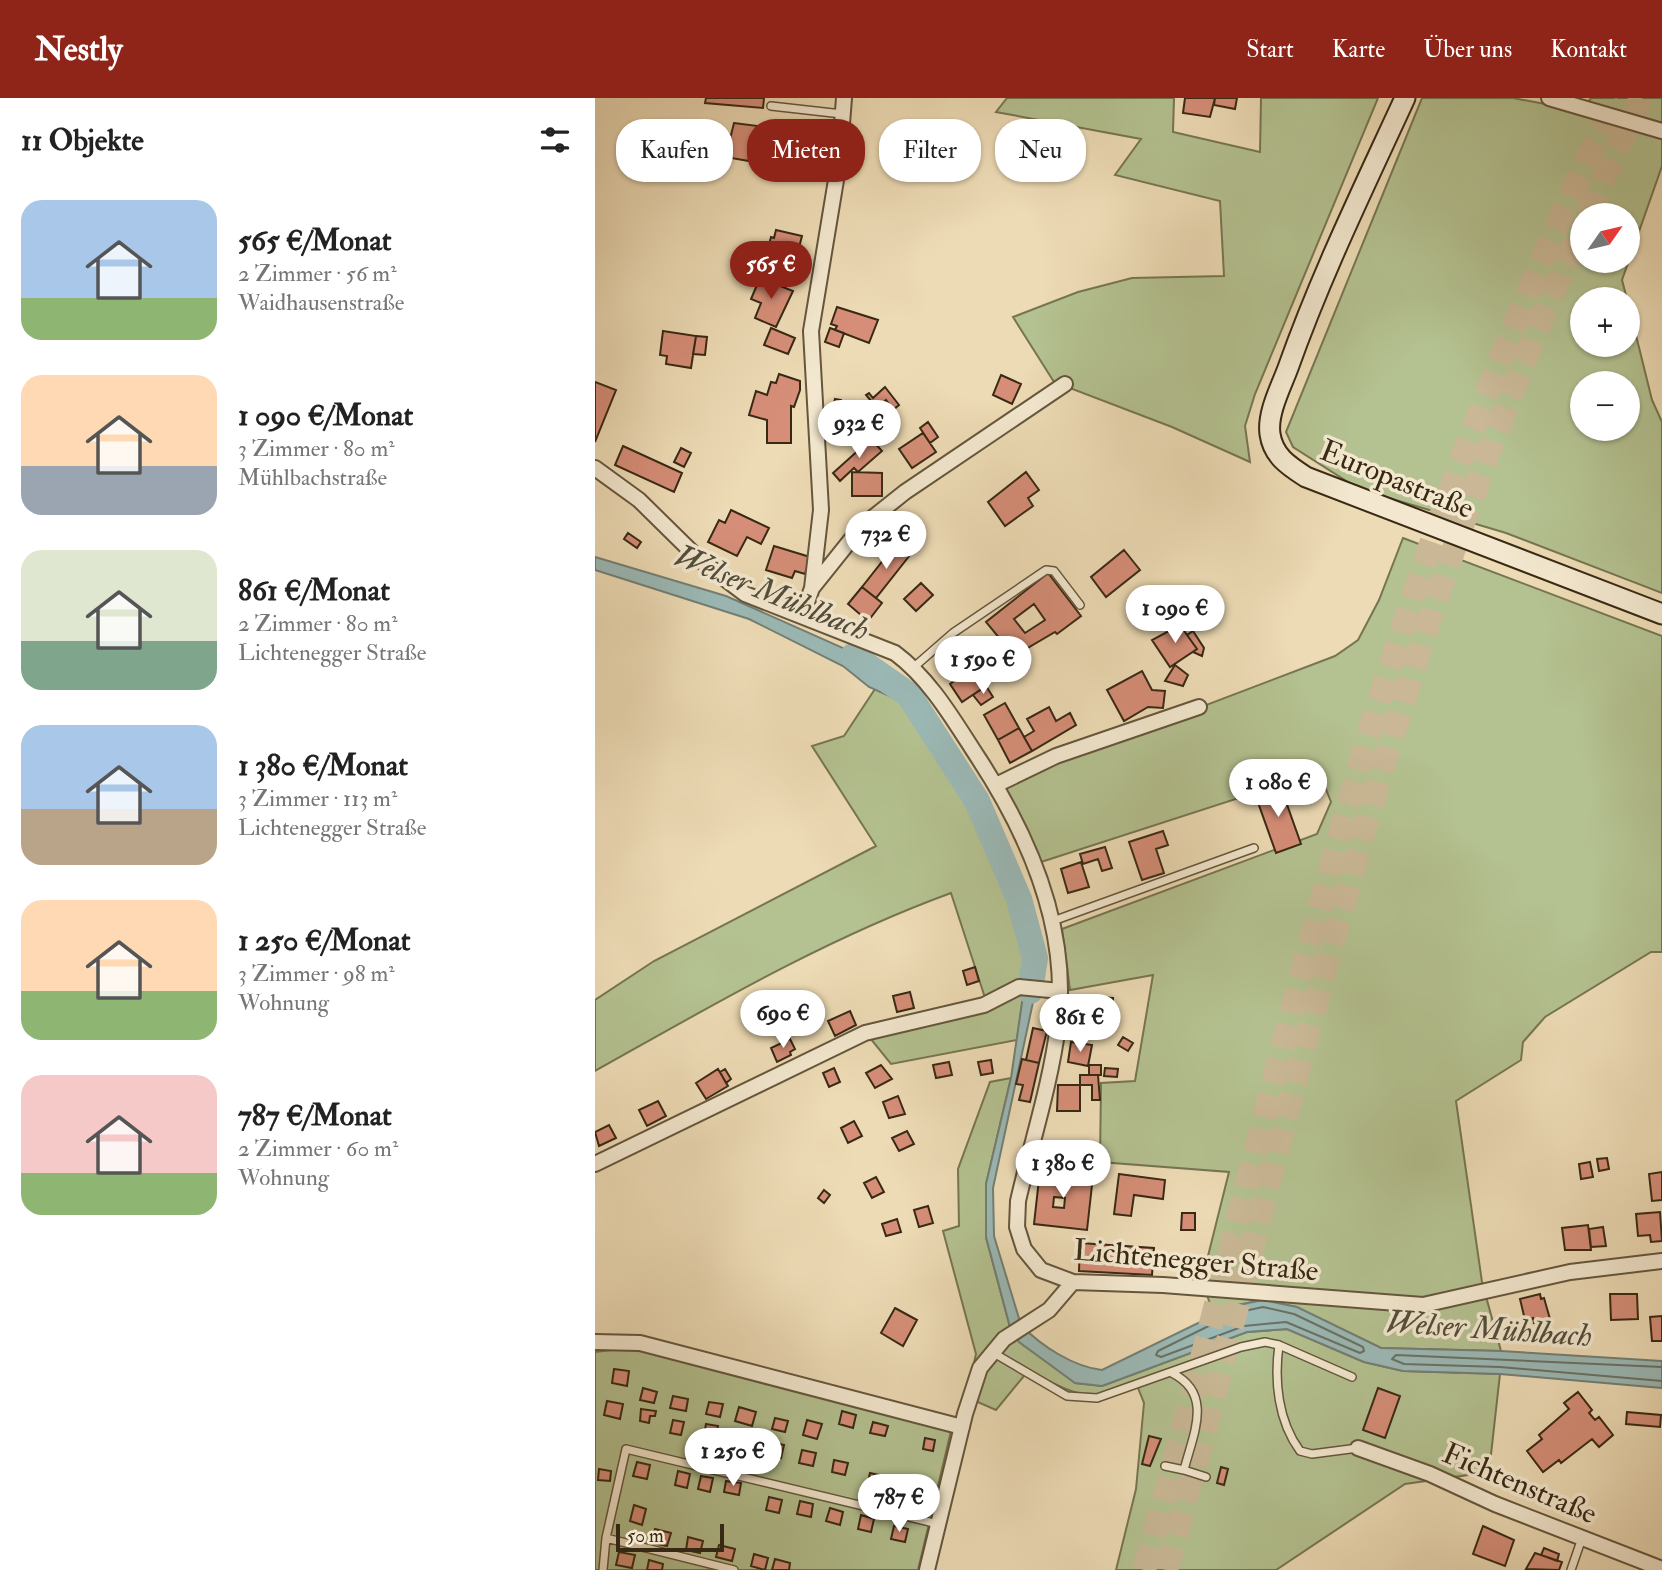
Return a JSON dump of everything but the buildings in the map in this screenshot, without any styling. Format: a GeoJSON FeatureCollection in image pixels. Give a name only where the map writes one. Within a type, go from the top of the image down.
{"type":"FeatureCollection","features":[{"type":"Feature","properties":{"kind":"street"},"geometry":{"type":"LineString","coordinates":[[803,614],[812,588],[821,510],[811,331],[839,162],[844,98]]}},
{"type":"Feature","properties":{"kind":"street","name":"Europastraße"},"geometry":{"type":"LineString","coordinates":[[1405,98],[1301,333],[1272,414],[1269,432],[1273,449],[1287,465],[1306,477],[1662,614]]}},
{"type":"Feature","properties":{"kind":"street"},"geometry":{"type":"LineString","coordinates":[[1549,98],[1662,131]]}},
{"type":"Feature","properties":{"kind":"street"},"geometry":{"type":"LineString","coordinates":[[812,588],[862,527],[905,492],[1065,384]]}},
{"type":"Feature","properties":{"kind":"street","name":"Lichtenegger Straße"},"geometry":{"type":"LineString","coordinates":[[595,468],[639,500],[700,560],[745,594],[803,614],[895,653],[914,667],[951,717],[1018,823],[1053,921],[1059,991],[1058,1025],[1018,1201],[1017,1227],[1024,1249],[1041,1269],[1073,1282],[1163,1285],[1423,1305],[1570,1272],[1662,1261]]}},
{"type":"Feature","properties":{"kind":"street"},"geometry":{"type":"LineString","coordinates":[[996,785],[1056,756],[1199,707]]}},
{"type":"Feature","properties":{"kind":"street"},"geometry":{"type":"LineString","coordinates":[[595,1164],[865,1034],[984,1005],[1019,987],[1059,991]]}},
{"type":"Feature","properties":{"kind":"street"},"geometry":{"type":"LineString","coordinates":[[927,1570],[962,1426],[980,1368],[1004,1339],[1049,1310],[1073,1282]]}},
{"type":"Feature","properties":{"kind":"street"},"geometry":{"type":"LineString","coordinates":[[595,1342],[641,1343],[962,1426]]}},
{"type":"Feature","properties":{"kind":"street","name":"Fichtenstraße"},"geometry":{"type":"LineString","coordinates":[[1358,1448],[1430,1474],[1639,1565],[1662,1569]]}},
{"type":"Feature","properties":{"kind":"lane"},"geometry":{"type":"LineString","coordinates":[[771,106],[842,114]]}},
{"type":"Feature","properties":{"kind":"lane"},"geometry":{"type":"LineString","coordinates":[[914,667],[953,633],[1047,570],[1054,570],[1080,605]]}},
{"type":"Feature","properties":{"kind":"lane"},"geometry":{"type":"LineString","coordinates":[[1053,921],[1254,848]]}},
{"type":"Feature","properties":{"kind":"lane"},"geometry":{"type":"LineString","coordinates":[[992,1351],[1067,1395],[1097,1398],[1241,1347],[1265,1342],[1279,1345],[1352,1377]]}},
{"type":"Feature","properties":{"kind":"lane"},"geometry":{"type":"LineString","coordinates":[[1279,1345],[1276,1388],[1291,1439],[1300,1451],[1312,1454],[1358,1448]]}},
{"type":"Feature","properties":{"kind":"lane"},"geometry":{"type":"LineString","coordinates":[[1172,1373],[1188,1381],[1196,1396],[1198,1415],[1184,1470]]}},
{"type":"Feature","properties":{"kind":"lane"},"geometry":{"type":"LineString","coordinates":[[603,1570],[606,1538],[626,1449],[938,1524]]}},
{"type":"Feature","properties":{"kind":"lane"},"geometry":{"type":"LineString","coordinates":[[1165,1466],[1206,1477]]}},
{"type":"Feature","properties":{"kind":"lane"},"geometry":{"type":"LineString","coordinates":[[606,1538],[734,1570]]}},
{"type":"Feature","properties":{"kind":"lane"},"geometry":{"type":"LineString","coordinates":[[1571,1570],[1582,1538]]}},
{"type":"Feature","properties":{"kind":"green space"},"geometry":{"type":"Polygon","coordinates":[[[1007,98],[1174,98],[1173,132],[1260,152],[1261,98],[1378,98],[1255,394],[1245,426],[1250,462],[1172,427],[1054,382],[1013,317],[1078,292],[1132,278],[1224,276],[1220,201],[1115,175],[1141,139],[1086,129],[1086,119],[1034,119],[996,112],[1007,98]]]}},
{"type":"Feature","properties":{"kind":"green space"},"geometry":{"type":"Polygon","coordinates":[[[1422,98],[1513,98],[1582,111],[1591,98],[1662,98],[1662,166],[1640,229],[1640,203],[1570,203],[1570,273],[1624,273],[1622,280],[1624,287],[1570,287],[1570,357],[1640,357],[1640,352],[1652,400],[1662,422],[1662,593],[1506,533],[1359,489],[1293,447],[1286,432],[1422,98]]]}},
{"type":"Feature","properties":{"kind":"green space"},"geometry":{"type":"Polygon","coordinates":[[[1403,538],[1662,636],[1662,952],[1651,952],[1545,1017],[1523,1042],[1521,1060],[1456,1101],[1482,1282],[1501,1351],[1381,1348],[1296,1307],[1263,1300],[1233,1306],[1214,1316],[1202,1280],[1229,1172],[1100,1162],[1101,1083],[1135,1081],[1153,975],[1070,990],[1062,929],[1317,834],[1331,802],[1319,772],[1038,863],[1001,783],[1335,656],[1358,640],[1379,600],[1403,538]]]}},
{"type":"Feature","properties":{"kind":"green space"},"geometry":{"type":"Polygon","coordinates":[[[875,689],[901,701],[971,802],[1013,897],[1029,955],[1017,1040],[891,1064],[866,1033],[987,1004],[951,893],[814,952],[595,1071],[595,1000],[654,961],[876,846],[812,746],[844,736],[875,689]]]}},
{"type":"Feature","properties":{"kind":"green space"},"geometry":{"type":"Polygon","coordinates":[[[1011,1078],[986,1184],[986,1237],[1010,1327],[1075,1383],[1102,1386],[1247,1332],[1287,1329],[1364,1362],[1403,1371],[1500,1374],[1489,1472],[1405,1484],[1276,1570],[1116,1570],[1136,1489],[1144,1403],[1136,1383],[1104,1394],[1080,1394],[1028,1371],[996,1410],[966,1397],[976,1354],[943,1231],[959,1226],[958,1169],[990,1082],[1011,1078]]]}},
{"type":"Feature","properties":{"kind":"green space"},"geometry":{"type":"Polygon","coordinates":[[[637,1347],[951,1431],[918,1570],[595,1570],[595,1352],[637,1347]]]}},
{"type":"Feature","properties":{"kind":"water"},"geometry":{"type":"Polygon","coordinates":[[[595,557],[726,596],[843,648],[909,695],[977,801],[1019,899],[1035,958],[1035,993],[993,1188],[994,1236],[1021,1325],[1038,1340],[1069,1360],[1102,1370],[1233,1306],[1263,1300],[1297,1307],[1381,1348],[1501,1351],[1662,1361],[1662,1388],[1500,1374],[1403,1371],[1364,1362],[1287,1329],[1247,1332],[1102,1386],[1075,1383],[1019,1342],[1010,1327],[986,1237],[986,1184],[1011,1078],[1029,955],[1013,897],[971,802],[901,701],[869,687],[843,666],[749,619],[595,570],[595,557]]]}},
{"type":"Feature","properties":{"kind":"waterway","name":"Welser Mühlbach"},"geometry":{"type":"LineString","coordinates":[[853,656],[909,695],[977,801],[1019,899],[1035,958],[1030,991]]}},
{"type":"Feature","properties":{"kind":"tunnel"},"geometry":{"type":"LineString","coordinates":[[1144,1570],[1313,933],[1398,641],[1453,483],[1514,327],[1580,173],[1616,98]]}},
{"type":"Feature","properties":{"kind":"tunnel"},"geometry":{"type":"LineString","coordinates":[[1593,203],[1641,98]]}},
{"type":"Feature","properties":{"kind":"tunnel"},"geometry":{"type":"LineString","coordinates":[[1166,1570],[1315,1007],[1389,748],[1477,484],[1570,254]]}}]}
